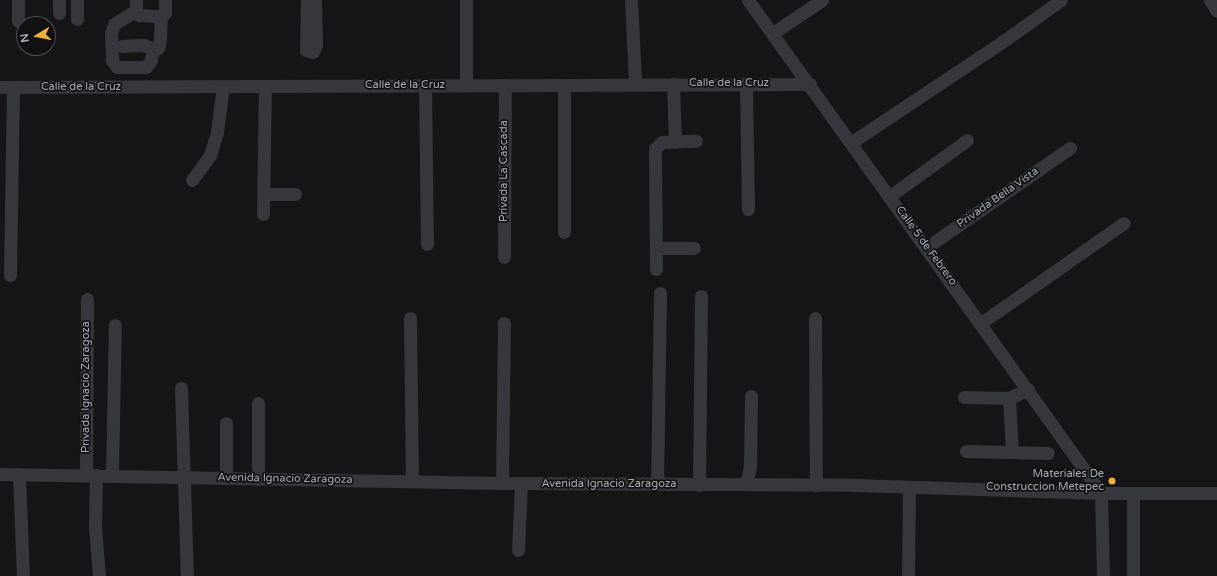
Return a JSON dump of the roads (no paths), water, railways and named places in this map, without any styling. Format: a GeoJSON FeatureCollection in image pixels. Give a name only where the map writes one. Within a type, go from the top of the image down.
{"type":"FeatureCollection","features":[{"type":"Feature","properties":{"kind":"street"},"geometry":{"type":"LineString","coordinates":[[18,0],[18,16]]}},
{"type":"Feature","properties":{"kind":"street"},"geometry":{"type":"LineString","coordinates":[[77,0],[77,19]]}},
{"type":"Feature","properties":{"kind":"street"},"geometry":{"type":"LineString","coordinates":[[153,50],[158,48],[160,40],[161,16],[165,13],[166,0]]}},
{"type":"Feature","properties":{"kind":"street"},"geometry":{"type":"LineString","coordinates":[[307,0],[306,50],[313,52],[316,45],[315,0]]}},
{"type":"Feature","properties":{"kind":"street"},"geometry":{"type":"LineString","coordinates":[[466,0],[466,85]]}},
{"type":"Feature","properties":{"kind":"street"},"geometry":{"type":"LineString","coordinates":[[631,0],[635,83]]}},
{"type":"Feature","properties":{"kind":"street","name":"Calle 5 de Febrero"},"geometry":{"type":"LineString","coordinates":[[748,0],[852,142],[1101,493]]}},
{"type":"Feature","properties":{"kind":"street"},"geometry":{"type":"LineString","coordinates":[[773,33],[822,0]]}},
{"type":"Feature","properties":{"kind":"street"},"geometry":{"type":"LineString","coordinates":[[852,142],[1002,42],[1061,0]]}},
{"type":"Feature","properties":{"kind":"street"},"geometry":{"type":"LineString","coordinates":[[153,50],[151,60],[146,67],[117,67],[112,60],[111,34],[114,24],[136,5],[142,16],[161,16]]}},
{"type":"Feature","properties":{"kind":"street"},"geometry":{"type":"LineString","coordinates":[[122,46],[144,45],[153,50]]}},
{"type":"Feature","properties":{"kind":"street","name":"Calle de la Cruz"},"geometry":{"type":"LineString","coordinates":[[7,87],[564,85],[635,83],[810,84]]}},
{"type":"Feature","properties":{"kind":"street"},"geometry":{"type":"LineString","coordinates":[[746,83],[748,209]]}},
{"type":"Feature","properties":{"kind":"street"},"geometry":{"type":"LineString","coordinates":[[673,84],[675,142]]}},
{"type":"Feature","properties":{"kind":"street"},"geometry":{"type":"LineString","coordinates":[[425,85],[427,244]]}},
{"type":"Feature","properties":{"kind":"street","name":"Privada La Cascada"},"geometry":{"type":"LineString","coordinates":[[504,257],[505,85]]}},
{"type":"Feature","properties":{"kind":"street"},"geometry":{"type":"LineString","coordinates":[[564,85],[564,232]]}},
{"type":"Feature","properties":{"kind":"street"},"geometry":{"type":"LineString","coordinates":[[192,180],[210,155],[223,86]]}},
{"type":"Feature","properties":{"kind":"street"},"geometry":{"type":"LineString","coordinates":[[264,214],[265,86]]}},
{"type":"Feature","properties":{"kind":"street"},"geometry":{"type":"LineString","coordinates":[[7,87],[10,275]]}},
{"type":"Feature","properties":{"kind":"street"},"geometry":{"type":"LineString","coordinates":[[890,196],[967,140]]}},
{"type":"Feature","properties":{"kind":"street"},"geometry":{"type":"LineString","coordinates":[[656,269],[655,149],[659,143],[696,142]]}},
{"type":"Feature","properties":{"kind":"street","name":"Privada Bella Vista"},"geometry":{"type":"LineString","coordinates":[[927,247],[1070,148]]}},
{"type":"Feature","properties":{"kind":"street"},"geometry":{"type":"LineString","coordinates":[[264,194],[295,194]]}},
{"type":"Feature","properties":{"kind":"street"},"geometry":{"type":"LineString","coordinates":[[981,323],[1124,224]]}},
{"type":"Feature","properties":{"kind":"street"},"geometry":{"type":"LineString","coordinates":[[656,248],[694,248]]}},
{"type":"Feature","properties":{"kind":"street"},"geometry":{"type":"LineString","coordinates":[[657,484],[660,293]]}},
{"type":"Feature","properties":{"kind":"street"},"geometry":{"type":"LineString","coordinates":[[699,484],[701,296]]}},
{"type":"Feature","properties":{"kind":"street","name":"Privada Ignacio Zaragoza"},"geometry":{"type":"LineString","coordinates":[[87,299],[91,475],[99,576]]}},
{"type":"Feature","properties":{"kind":"street"},"geometry":{"type":"LineString","coordinates":[[410,318],[412,481]]}},
{"type":"Feature","properties":{"kind":"street"},"geometry":{"type":"LineString","coordinates":[[814,318],[816,485]]}},
{"type":"Feature","properties":{"kind":"street"},"geometry":{"type":"LineString","coordinates":[[502,483],[504,323]]}},
{"type":"Feature","properties":{"kind":"street"},"geometry":{"type":"LineString","coordinates":[[112,475],[115,325]]}},
{"type":"Feature","properties":{"kind":"street"},"geometry":{"type":"LineString","coordinates":[[181,388],[187,576]]}},
{"type":"Feature","properties":{"kind":"street"},"geometry":{"type":"LineString","coordinates":[[964,397],[1009,398],[1028,389]]}},
{"type":"Feature","properties":{"kind":"street"},"geometry":{"type":"LineString","coordinates":[[746,484],[750,459],[751,396]]}},
{"type":"Feature","properties":{"kind":"street"},"geometry":{"type":"LineString","coordinates":[[1009,398],[1012,452]]}},
{"type":"Feature","properties":{"kind":"street"},"geometry":{"type":"LineString","coordinates":[[258,403],[258,479]]}},
{"type":"Feature","properties":{"kind":"street"},"geometry":{"type":"LineString","coordinates":[[226,423],[226,478]]}},
{"type":"Feature","properties":{"kind":"street"},"geometry":{"type":"LineString","coordinates":[[966,451],[1048,453]]}},
{"type":"Feature","properties":{"kind":"street","name":"Avenida Ignacio Zaragoza"},"geometry":{"type":"LineString","coordinates":[[0,474],[184,476],[258,479],[502,483],[816,485],[1101,493],[1217,493]]}},
{"type":"Feature","properties":{"kind":"street"},"geometry":{"type":"LineString","coordinates":[[19,474],[23,576]]}},
{"type":"Feature","properties":{"kind":"street"},"geometry":{"type":"LineString","coordinates":[[518,550],[521,483]]}},
{"type":"Feature","properties":{"kind":"street"},"geometry":{"type":"LineString","coordinates":[[908,487],[908,576]]}},
{"type":"Feature","properties":{"kind":"street"},"geometry":{"type":"LineString","coordinates":[[1101,493],[1103,576]]}},
{"type":"Feature","properties":{"kind":"street"},"geometry":{"type":"LineString","coordinates":[[1133,493],[1133,576]]}},
{"type":"Feature","properties":{"kind":"place","name":"Materiales De Construccion Metepec"},"geometry":{"type":"Point","coordinates":[1112,481]}}]}
